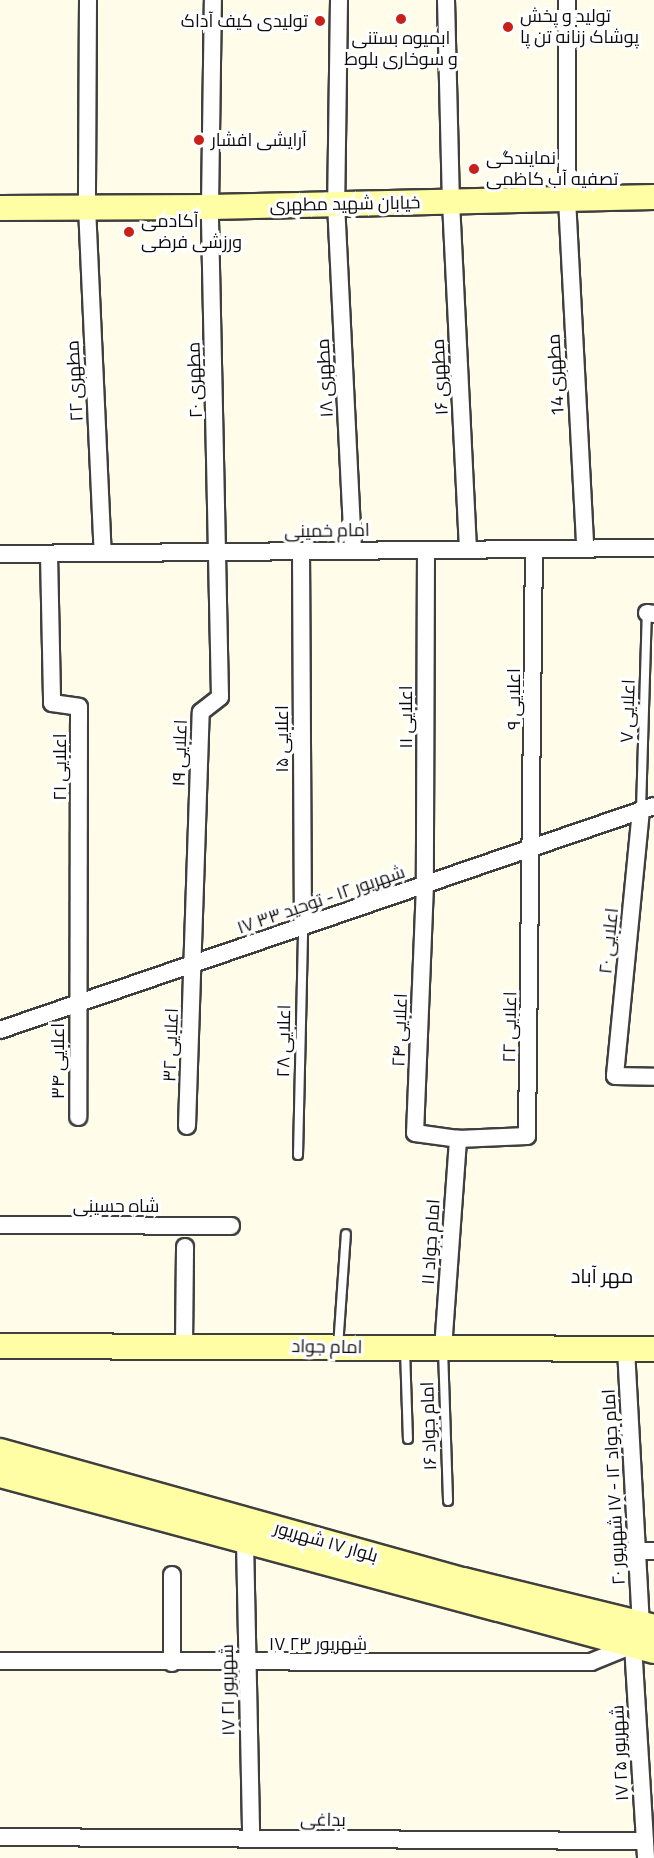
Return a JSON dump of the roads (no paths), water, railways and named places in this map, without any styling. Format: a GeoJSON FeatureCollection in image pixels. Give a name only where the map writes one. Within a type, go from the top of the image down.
{"type":"FeatureCollection","features":[{"type":"Feature","properties":{"kind":"main road","name":"خیابان شهید مطهری"},"geometry":{"type":"LineString","coordinates":[[0,208],[210,207],[654,197]]}},
{"type":"Feature","properties":{"kind":"main road","name":"امام جواد"},"geometry":{"type":"LineString","coordinates":[[0,1346],[654,1349]]}},
{"type":"Feature","properties":{"kind":"main road","name":"بلوار ۱۷ شهریور"},"geometry":{"type":"LineString","coordinates":[[0,1451],[463,1580],[645,1637]]}},
{"type":"Feature","properties":{"kind":"main road","name":"بلوار ۱۷ شهریور"},"geometry":{"type":"LineString","coordinates":[[0,1475],[245,1541],[645,1637]]}},
{"type":"Feature","properties":{"kind":"street","name":"مطهری ۲۲"},"geometry":{"type":"LineString","coordinates":[[88,0],[87,207],[103,553]]}},
{"type":"Feature","properties":{"kind":"street","name":"مطهری ۲۰"},"geometry":{"type":"LineString","coordinates":[[213,0],[210,207],[219,552]]}},
{"type":"Feature","properties":{"kind":"street","name":"مطهری ۱۸"},"geometry":{"type":"LineString","coordinates":[[339,0],[336,203],[353,551]]}},
{"type":"Feature","properties":{"kind":"street","name":"مطهری ۱۶"},"geometry":{"type":"LineString","coordinates":[[446,0],[451,202],[468,550]]}},
{"type":"Feature","properties":{"kind":"street","name":"مطهری 14"},"geometry":{"type":"LineString","coordinates":[[567,0],[567,199],[585,548]]}},
{"type":"Feature","properties":{"kind":"street","name":"امام خمینی"},"geometry":{"type":"LineString","coordinates":[[0,554],[654,548]]}},
{"type":"Feature","properties":{"kind":"street","name":"اعلایی ۹"},"geometry":{"type":"LineString","coordinates":[[533,849],[534,549]]}},
{"type":"Feature","properties":{"kind":"street","name":"اعلایی ۱۱"},"geometry":{"type":"LineString","coordinates":[[425,885],[426,550]]}},
{"type":"Feature","properties":{"kind":"street","name":"اعلایی ۱۵"},"geometry":{"type":"LineString","coordinates":[[301,551],[303,927]]}},
{"type":"Feature","properties":{"kind":"street","name":"اعلایی ۱۹"},"geometry":{"type":"LineString","coordinates":[[194,966],[201,712],[220,697],[219,552]]}},
{"type":"Feature","properties":{"kind":"street","name":"اعلایی ۲۱"},"geometry":{"type":"LineString","coordinates":[[49,554],[52,703],[80,707],[78,1004]]}},
{"type":"Feature","properties":{"kind":"street","name":"۱۷ شهریور ۱۲ - توحید ۳۳"},"geometry":{"type":"LineString","coordinates":[[0,1030],[194,966],[648,808]]}},
{"type":"Feature","properties":{"kind":"street","name":"اعلایی ۲۰"},"geometry":{"type":"LineString","coordinates":[[648,808],[615,1076],[654,1077]]}},
{"type":"Feature","properties":{"kind":"street","name":"اعلایی ۲۲"},"geometry":{"type":"LineString","coordinates":[[458,1139],[527,1136],[533,849]]}},
{"type":"Feature","properties":{"kind":"street","name":"اعلایی ۲۴"},"geometry":{"type":"LineString","coordinates":[[425,885],[415,1133],[458,1139]]}},
{"type":"Feature","properties":{"kind":"street","name":"اعلایی ۳۲"},"geometry":{"type":"LineString","coordinates":[[187,1126],[194,966]]}},
{"type":"Feature","properties":{"kind":"street","name":"اعلایی ۳۴"},"geometry":{"type":"LineString","coordinates":[[78,1004],[78,1117]]}},
{"type":"Feature","properties":{"kind":"street","name":"امام جواد ۱۱"},"geometry":{"type":"LineString","coordinates":[[443,1349],[458,1139]]}},
{"type":"Feature","properties":{"kind":"street","name":"شاه حسینی"},"geometry":{"type":"LineString","coordinates":[[0,1225],[231,1226]]}},
{"type":"Feature","properties":{"kind":"street"},"geometry":{"type":"LineString","coordinates":[[184,1346],[185,1247]]}},
{"type":"Feature","properties":{"kind":"street","name":"امام جواد ۱۲ - ۱۷ شهریور ۲۰"},"geometry":{"type":"LineString","coordinates":[[626,1349],[636,1551],[645,1637]]}},
{"type":"Feature","properties":{"kind":"street","name":"۱۷ شهریور ۲۱"},"geometry":{"type":"LineString","coordinates":[[245,1541],[251,1838]]}},
{"type":"Feature","properties":{"kind":"street"},"geometry":{"type":"LineString","coordinates":[[636,1551],[654,1551]]}},
{"type":"Feature","properties":{"kind":"street"},"geometry":{"type":"LineString","coordinates":[[172,1575],[172,1663]]}},
{"type":"Feature","properties":{"kind":"street","name":"۱۷ شهریور ۲۳"},"geometry":{"type":"LineString","coordinates":[[0,1661],[591,1662],[645,1637]]}},
{"type":"Feature","properties":{"kind":"street","name":"۱۷ شهریور ۲۵"},"geometry":{"type":"LineString","coordinates":[[645,1637],[645,1850]]}},
{"type":"Feature","properties":{"kind":"street","name":"بداغی"},"geometry":{"type":"LineString","coordinates":[[0,1837],[399,1840],[645,1850]]}},
{"type":"Feature","properties":{"kind":"street"},"geometry":{"type":"LineString","coordinates":[[399,1840],[399,1858]]}},
{"type":"Feature","properties":{"kind":"lane","name":"اعلایی ۷"},"geometry":{"type":"LineString","coordinates":[[648,808],[650,614]]}},
{"type":"Feature","properties":{"kind":"lane","name":"اعلایی ۲۸"},"geometry":{"type":"LineString","coordinates":[[298,1155],[303,927]]}},
{"type":"Feature","properties":{"kind":"lane"},"geometry":{"type":"LineString","coordinates":[[338,1347],[346,1234]]}},
{"type":"Feature","properties":{"kind":"lane"},"geometry":{"type":"LineString","coordinates":[[405,1348],[408,1439]]}},
{"type":"Feature","properties":{"kind":"lane","name":"امام جواد ۱۶"},"geometry":{"type":"LineString","coordinates":[[443,1349],[448,1502]]}},
{"type":"Feature","properties":{"kind":"place","name":"ابمیوه بستنی و ‌سوخاری بلوط"},"geometry":{"type":"Point","coordinates":[401,19]}},
{"type":"Feature","properties":{"kind":"place","name":"تولیدی کیف آداک"},"geometry":{"type":"Point","coordinates":[320,21]}},
{"type":"Feature","properties":{"kind":"place","name":"تولید و پخش پوشاک زنانه تن پا"},"geometry":{"type":"Point","coordinates":[508,27]}},
{"type":"Feature","properties":{"kind":"place","name":"آرایشی افشار"},"geometry":{"type":"Point","coordinates":[199,140]}},
{"type":"Feature","properties":{"kind":"place","name":"نمایندگی تصفیه آب کاظمی"},"geometry":{"type":"Point","coordinates":[474,169]}},
{"type":"Feature","properties":{"kind":"place","name":"آکادمی ورزشی فرضی"},"geometry":{"type":"Point","coordinates":[129,232]}},
{"type":"Feature","properties":{"kind":"district","name":"مهر آباد"},"geometry":{"type":"Point","coordinates":[602,1275]}}]}
